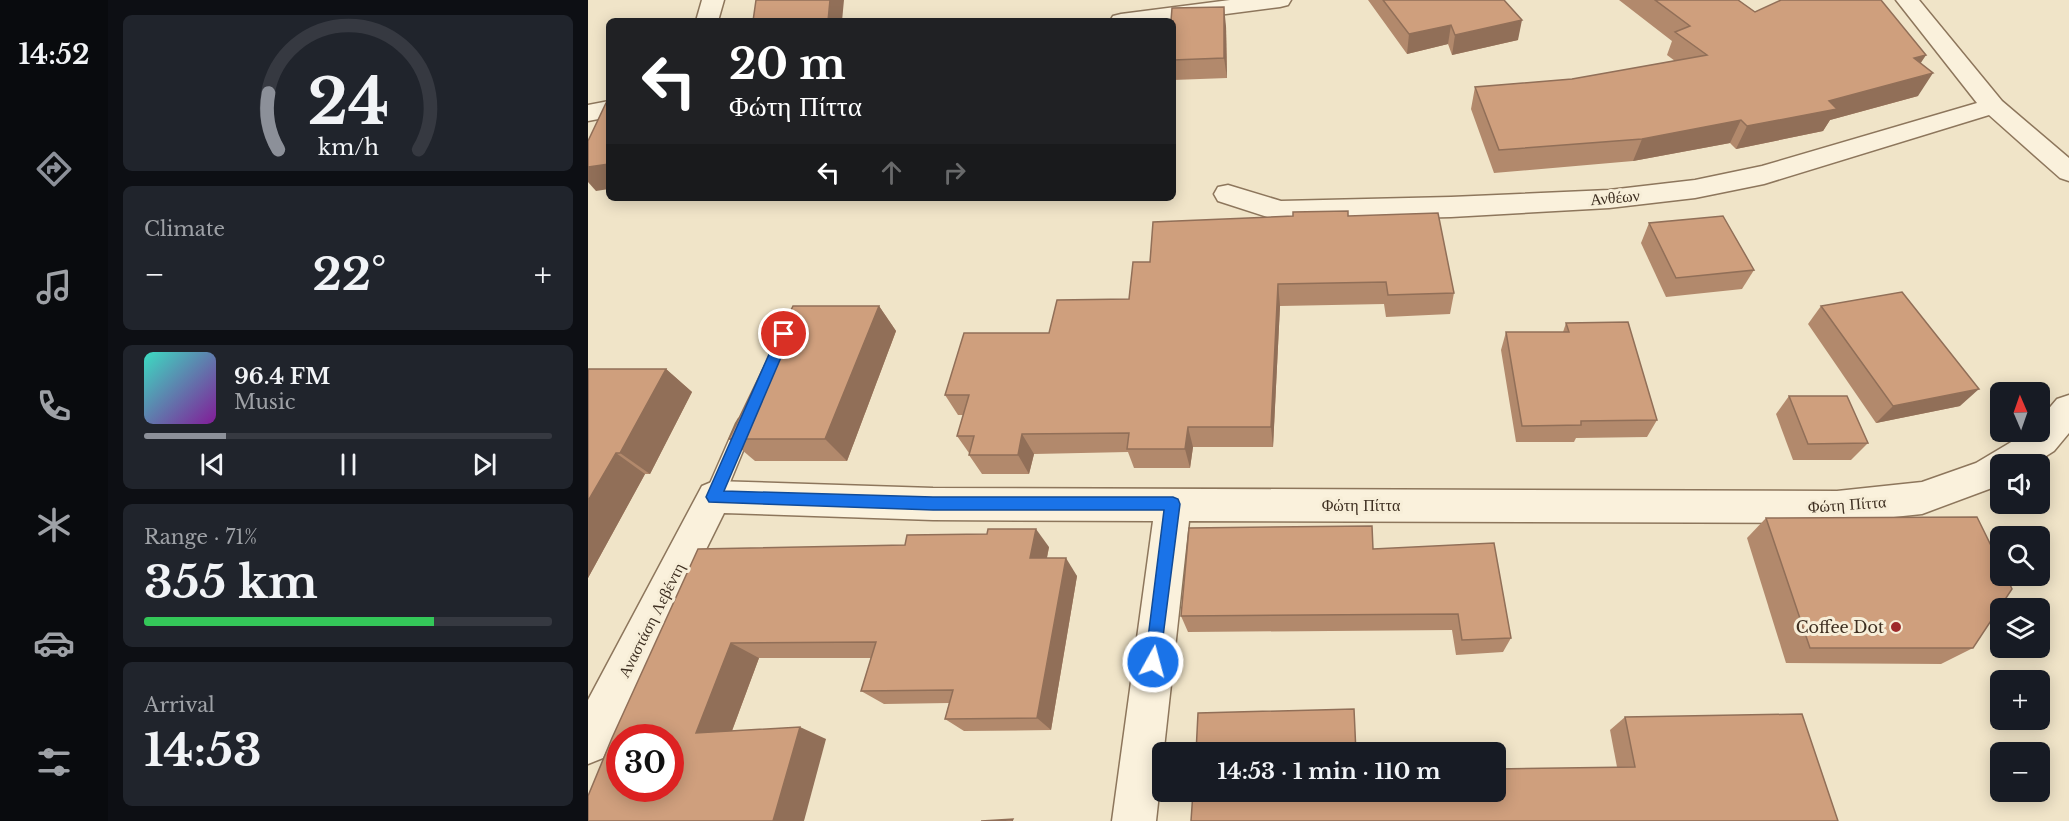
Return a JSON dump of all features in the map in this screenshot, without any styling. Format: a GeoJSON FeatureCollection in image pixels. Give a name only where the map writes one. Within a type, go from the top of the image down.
{"type":"FeatureCollection","features":[{"type":"Feature","properties":{"kind":"street"},"geometry":{"type":"LineString","coordinates":[[708,18],[713,0]]}},
{"type":"Feature","properties":{"kind":"street"},"geometry":{"type":"LineString","coordinates":[[1144,18],[1280,0]]}},
{"type":"Feature","properties":{"kind":"street"},"geometry":{"type":"LineString","coordinates":[[1907,0],[1993,106],[2069,172]]}},
{"type":"Feature","properties":{"kind":"street","name":"Ανθέων"},"geometry":{"type":"LineString","coordinates":[[1227,194],[1280,211],[1451,207],[1609,199],[1695,189],[1764,175],[1993,106]]}},
{"type":"Feature","properties":{"kind":"street"},"geometry":{"type":"LineString","coordinates":[[588,113],[606,110]]}},
{"type":"Feature","properties":{"kind":"street","name":"Φώτη Πίττα"},"geometry":{"type":"LineString","coordinates":[[2021,454],[2042,441],[2069,409]]}},
{"type":"Feature","properties":{"kind":"street","name":"Φώτη Πίττα"},"geometry":{"type":"LineString","coordinates":[[714,497],[933,504],[1838,507],[1922,498],[1990,473]]}},
{"type":"Feature","properties":{"kind":"street","name":"Αναστάση Λεβέντη"},"geometry":{"type":"LineString","coordinates":[[588,742],[714,497]]}},
{"type":"Feature","properties":{"kind":"street"},"geometry":{"type":"LineString","coordinates":[[1134,821],[1173,504]]}},
{"type":"Feature","properties":{"kind":"lane"},"geometry":{"type":"LineString","coordinates":[[714,497],[751,410]]}},
{"type":"Feature","properties":{"kind":"building"},"geometry":{"type":"Polygon","coordinates":[[[756,0],[830,0],[828,18],[753,18],[756,0]]]}},
{"type":"Feature","properties":{"kind":"building"},"geometry":{"type":"Polygon","coordinates":[[[1383,0],[1504,0],[1522,20],[1455,35],[1451,25],[1409,34],[1383,0]]]}},
{"type":"Feature","properties":{"kind":"building"},"geometry":{"type":"Polygon","coordinates":[[[1655,0],[1738,0],[1755,12],[1781,0],[1881,0],[1926,55],[1914,58],[1933,73],[1829,101],[1837,109],[1747,126],[1741,120],[1642,139],[1499,150],[1475,87],[1572,79],[1707,55],[1675,32],[1690,26],[1655,0]]]}},
{"type":"Feature","properties":{"kind":"building"},"geometry":{"type":"Polygon","coordinates":[[[1224,7],[1224,58],[1176,60],[1176,18],[1171,18],[1172,8],[1224,7]]]}},
{"type":"Feature","properties":{"kind":"building"},"geometry":{"type":"Polygon","coordinates":[[[606,103],[606,164],[588,167],[588,141],[606,103]]]}},
{"type":"Feature","properties":{"kind":"building"},"geometry":{"type":"Polygon","coordinates":[[[1348,211],[1348,216],[1438,213],[1454,293],[1388,295],[1386,282],[1278,284],[1271,427],[1188,427],[1185,449],[1127,449],[1129,433],[1022,434],[1018,455],[969,455],[974,436],[957,436],[969,395],[945,395],[964,333],[1049,333],[1057,300],[1129,299],[1133,262],[1150,262],[1153,222],[1293,216],[1293,212],[1348,211]]]}},
{"type":"Feature","properties":{"kind":"building"},"geometry":{"type":"Polygon","coordinates":[[[1723,216],[1754,270],[1676,278],[1649,223],[1723,216]]]}},
{"type":"Feature","properties":{"kind":"building"},"geometry":{"type":"Polygon","coordinates":[[[1902,292],[1979,389],[1893,406],[1821,306],[1902,292]]]}},
{"type":"Feature","properties":{"kind":"building"},"geometry":{"type":"Polygon","coordinates":[[[793,306],[879,306],[825,439],[729,439],[793,306]]]}},
{"type":"Feature","properties":{"kind":"building"},"geometry":{"type":"Polygon","coordinates":[[[1628,322],[1657,420],[1581,421],[1581,425],[1522,426],[1506,332],[1569,332],[1566,323],[1628,322]]]}},
{"type":"Feature","properties":{"kind":"building"},"geometry":{"type":"Polygon","coordinates":[[[588,369],[666,369],[620,453],[616,453],[588,501],[588,369]]]}},
{"type":"Feature","properties":{"kind":"building"},"geometry":{"type":"Polygon","coordinates":[[[1789,396],[1847,396],[1868,443],[1808,444],[1789,396]]]}},
{"type":"Feature","properties":{"kind":"building"},"geometry":{"type":"Polygon","coordinates":[[[1977,517],[1990,544],[1990,586],[2011,586],[2012,589],[2006,598],[1990,598],[1990,622],[1973,648],[1810,648],[1766,518],[1977,517]]]}},
{"type":"Feature","properties":{"kind":"building"},"geometry":{"type":"Polygon","coordinates":[[[1372,526],[1373,549],[1494,543],[1511,638],[1462,640],[1458,614],[1181,616],[1189,528],[1372,526]]]}},
{"type":"Feature","properties":{"kind":"building"},"geometry":{"type":"Polygon","coordinates":[[[988,529],[1036,529],[1030,558],[1066,558],[1037,718],[945,719],[953,690],[861,691],[876,642],[731,643],[696,733],[800,727],[773,821],[588,821],[588,796],[606,752],[606,802],[684,802],[684,724],[618,724],[698,549],[905,545],[907,535],[987,534],[988,529]]]}},
{"type":"Feature","properties":{"kind":"building"},"geometry":{"type":"Polygon","coordinates":[[[1354,709],[1356,742],[1197,742],[1198,713],[1354,709]]]}},
{"type":"Feature","properties":{"kind":"building"},"geometry":{"type":"Polygon","coordinates":[[[1802,714],[1838,821],[1191,821],[1192,802],[1506,802],[1506,769],[1635,767],[1625,717],[1802,714]]]}},
{"type":"Feature","properties":{"kind":"building"},"geometry":{"type":"Polygon","coordinates":[[[1013,819],[1012,821],[981,821],[1013,819]]]}},
{"type":"Feature","properties":{"kind":"place","name":"Coffee Dot"},"geometry":{"type":"Point","coordinates":[1896,627]}},
{"type":"Feature","properties":{"kind":"route"},"geometry":{"type":"LineString","coordinates":[[784,334],[714,497],[933,504],[1173,504],[1153,662]]}}]}
